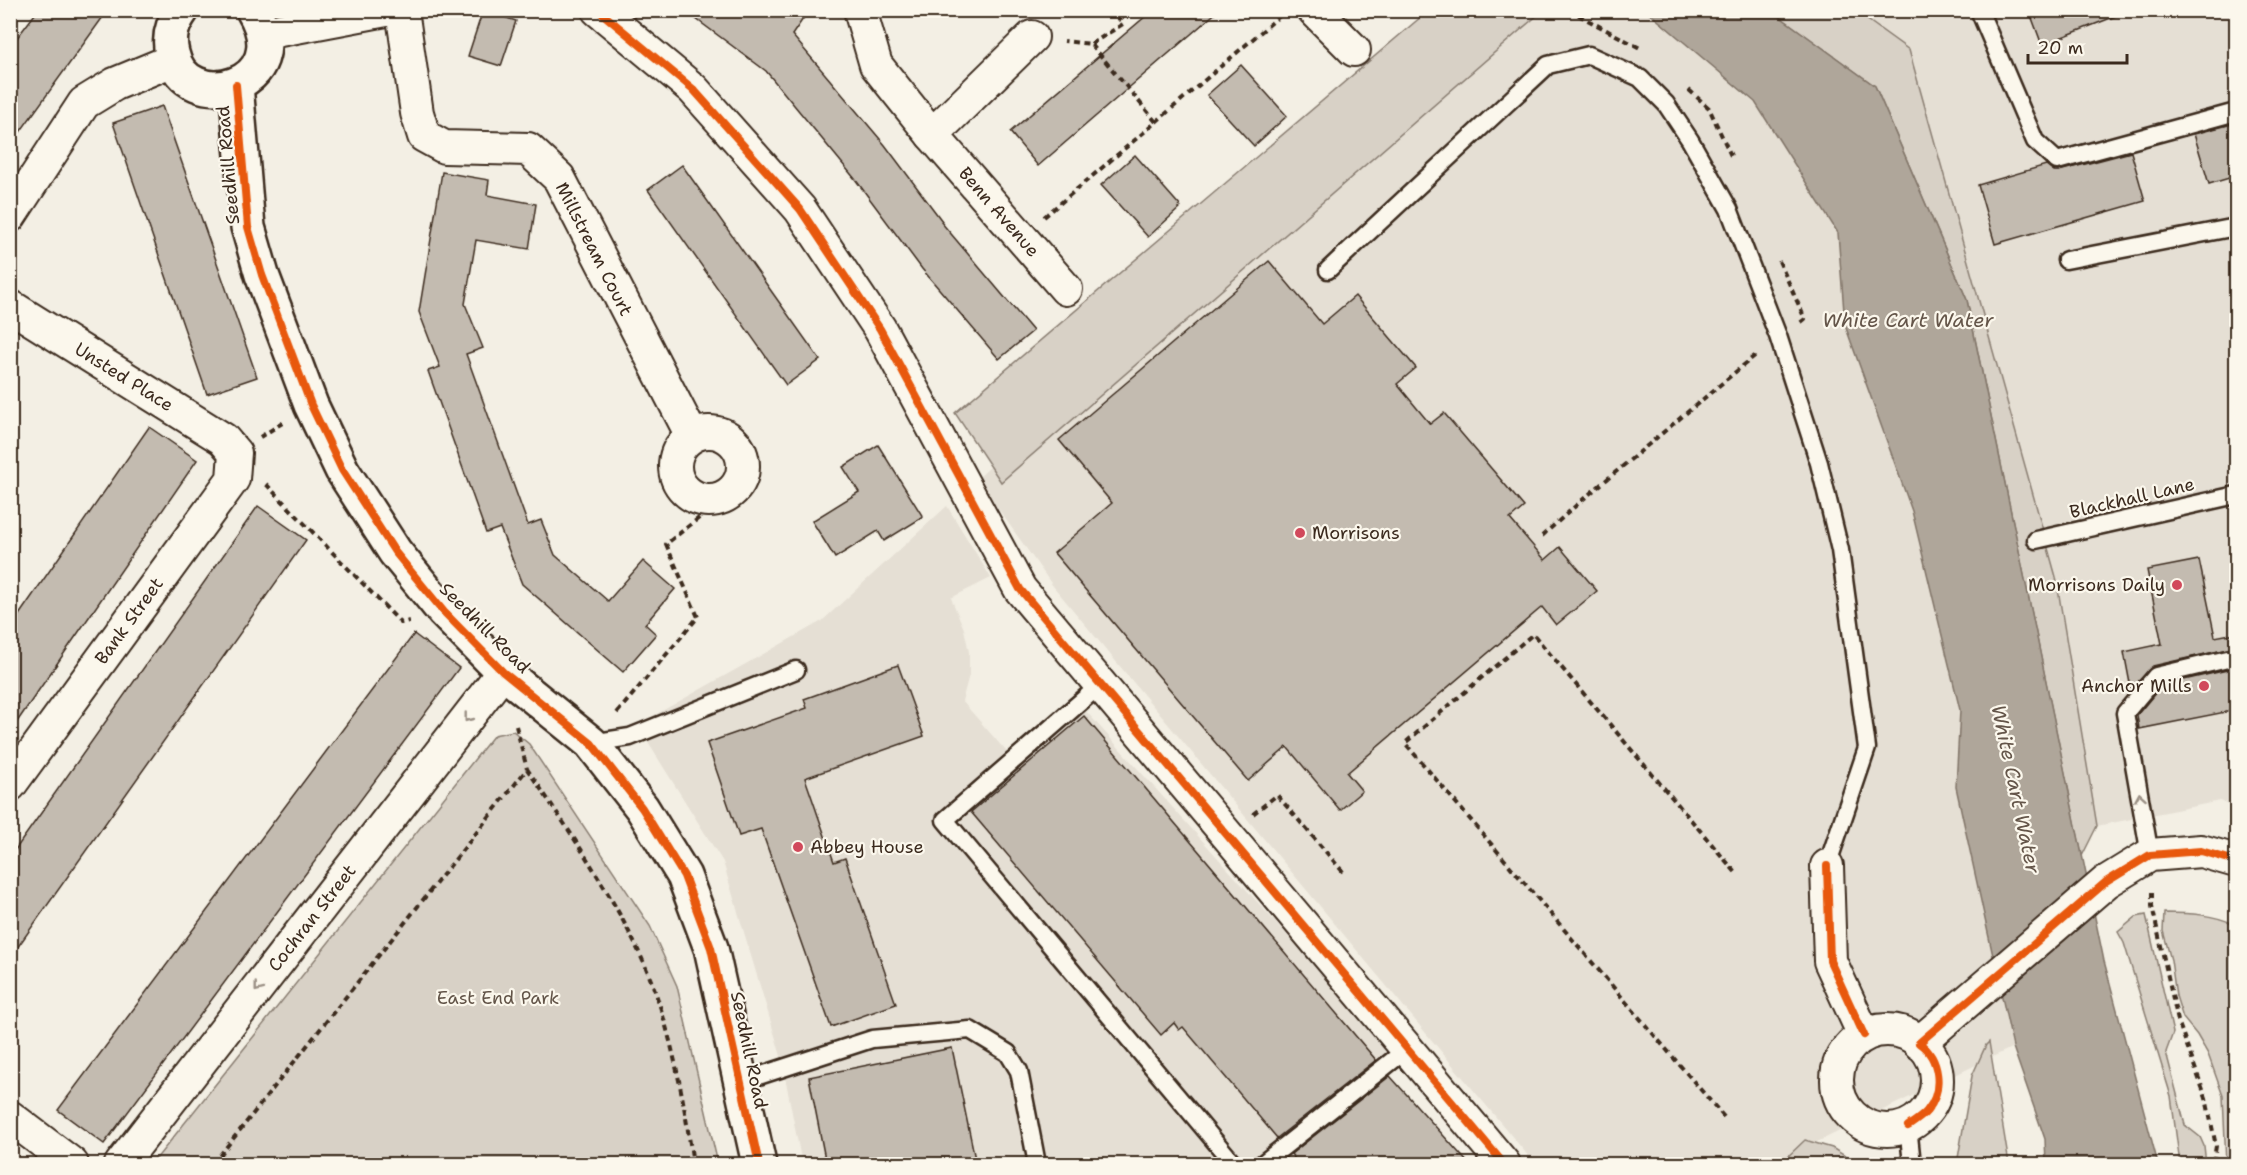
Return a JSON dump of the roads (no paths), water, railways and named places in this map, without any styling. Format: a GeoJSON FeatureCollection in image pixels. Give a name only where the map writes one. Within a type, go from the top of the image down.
{"type":"FeatureCollection","features":[{"type":"Feature","properties":{"kind":"street"},"geometry":{"type":"LineString","coordinates":[[182,10],[172,28],[170,44],[173,60],[184,75],[198,85],[220,89],[236,86],[246,80],[257,68],[264,50],[259,22],[386,11]]}},
{"type":"Feature","properties":{"kind":"street","name":"Millstream Court"},"geometry":{"type":"LineString","coordinates":[[402,10],[417,113],[424,136],[444,147],[528,149],[559,178],[692,436]]}},
{"type":"Feature","properties":{"kind":"street"},"geometry":{"type":"LineString","coordinates":[[598,10],[693,89],[800,209],[880,329],[1020,589],[1504,1164]]}},
{"type":"Feature","properties":{"kind":"street","name":"Benn Avenue"},"geometry":{"type":"LineString","coordinates":[[860,10],[876,65],[932,135],[1066,289]]}},
{"type":"Feature","properties":{"kind":"street"},"geometry":{"type":"LineString","coordinates":[[1314,10],[1354,50]]}},
{"type":"Feature","properties":{"kind":"street"},"geometry":{"type":"LineString","coordinates":[[932,135],[1032,37]]}},
{"type":"Feature","properties":{"kind":"street"},"geometry":{"type":"LineString","coordinates":[[10,216],[84,103],[115,84],[173,60]]}},
{"type":"Feature","properties":{"kind":"street","name":"Seedhill Road"},"geometry":{"type":"LineString","coordinates":[[236,86],[248,227],[262,275],[311,405],[342,470],[395,552],[444,612],[503,672],[591,743],[642,808],[684,876],[711,948],[759,1164]]}},
{"type":"Feature","properties":{"kind":"street","name":"Unsted Place"},"geometry":{"type":"LineString","coordinates":[[10,306],[223,439],[235,453]]}},
{"type":"Feature","properties":{"kind":"street"},"geometry":{"type":"LineString","coordinates":[[702,432],[724,435],[740,450],[743,461],[740,483],[723,499],[704,501],[694,497],[679,484],[674,463],[683,443],[692,436],[702,432]]}},
{"type":"Feature","properties":{"kind":"street","name":"Bank Street"},"geometry":{"type":"LineString","coordinates":[[10,785],[233,479],[235,453]]}},
{"type":"Feature","properties":{"kind":"street","name":"Cochran Street"},"geometry":{"type":"LineString","coordinates":[[121,1164],[503,672]]}},
{"type":"Feature","properties":{"kind":"street"},"geometry":{"type":"LineString","coordinates":[[1927,1036],[2106,882],[2150,855],[2201,851],[2236,861]]}},
{"type":"Feature","properties":{"kind":"street"},"geometry":{"type":"LineString","coordinates":[[1827,866],[1830,961],[1864,1035]]}},
{"type":"Feature","properties":{"kind":"street"},"geometry":{"type":"LineString","coordinates":[[1881,1029],[1927,1036],[1938,1080],[1935,1097],[1927,1112],[1908,1126],[1891,1130],[1873,1128],[1862,1123],[1849,1112],[1840,1097],[1837,1083],[1839,1065],[1846,1049],[1864,1035],[1881,1029]]}},
{"type":"Feature","properties":{"kind":"street"},"geometry":{"type":"LineString","coordinates":[[10,1118],[72,1164]]}},
{"type":"Feature","properties":{"kind":"lane"},"geometry":{"type":"LineString","coordinates":[[1979,10],[2035,141],[2057,162],[2236,112]]}},
{"type":"Feature","properties":{"kind":"lane"},"geometry":{"type":"LineString","coordinates":[[1328,270],[1548,66],[1589,55],[1640,78],[1666,104],[1690,140],[1729,209],[1778,336],[1819,463],[1840,550],[1867,748],[1827,866]]}},
{"type":"Feature","properties":{"kind":"lane"},"geometry":{"type":"LineString","coordinates":[[2066,260],[2236,227]]}},
{"type":"Feature","properties":{"kind":"lane","name":"Blackhall Lane"},"geometry":{"type":"LineString","coordinates":[[2036,540],[2236,495]]}},
{"type":"Feature","properties":{"kind":"lane"},"geometry":{"type":"LineString","coordinates":[[2150,855],[2125,713],[2156,676],[2236,657]]}},
{"type":"Feature","properties":{"kind":"lane"},"geometry":{"type":"LineString","coordinates":[[591,743],[630,737],[796,670]]}},
{"type":"Feature","properties":{"kind":"lane"},"geometry":{"type":"LineString","coordinates":[[1100,685],[945,820],[1234,1164]]}},
{"type":"Feature","properties":{"kind":"lane"},"geometry":{"type":"LineString","coordinates":[[740,1082],[872,1039],[970,1030],[1008,1053],[1019,1071],[1036,1164]]}},
{"type":"Feature","properties":{"kind":"lane"},"geometry":{"type":"LineString","coordinates":[[1262,1164],[1407,1049]]}},
{"type":"Feature","properties":{"kind":"lane"},"geometry":{"type":"LineString","coordinates":[[1908,1126],[1912,1164]]}},
{"type":"Feature","properties":{"kind":"water","name":"White Cart Water"},"geometry":{"type":"Polygon","coordinates":[[[1647,11],[1772,11],[1875,86],[1967,300],[2104,961],[2158,1164],[2046,1164],[2045,1139],[2013,1047],[1956,787],[1960,710],[1912,511],[1845,325],[1838,233],[1755,102],[1647,11]]]}},
{"type":"Feature","properties":{"kind":"place","name":"Morrisons"},"geometry":{"type":"Point","coordinates":[1300,533]}},
{"type":"Feature","properties":{"kind":"place","name":"Morrisons Daily"},"geometry":{"type":"Point","coordinates":[2177,585]}},
{"type":"Feature","properties":{"kind":"place","name":"Anchor Mills"},"geometry":{"type":"Point","coordinates":[2204,686]}},
{"type":"Feature","properties":{"kind":"place","name":"Abbey House"},"geometry":{"type":"Point","coordinates":[798,847]}},
{"type":"Feature","properties":{"kind":"park label","name":"East End Park"},"geometry":{"type":"Point","coordinates":[498,998]}}]}
